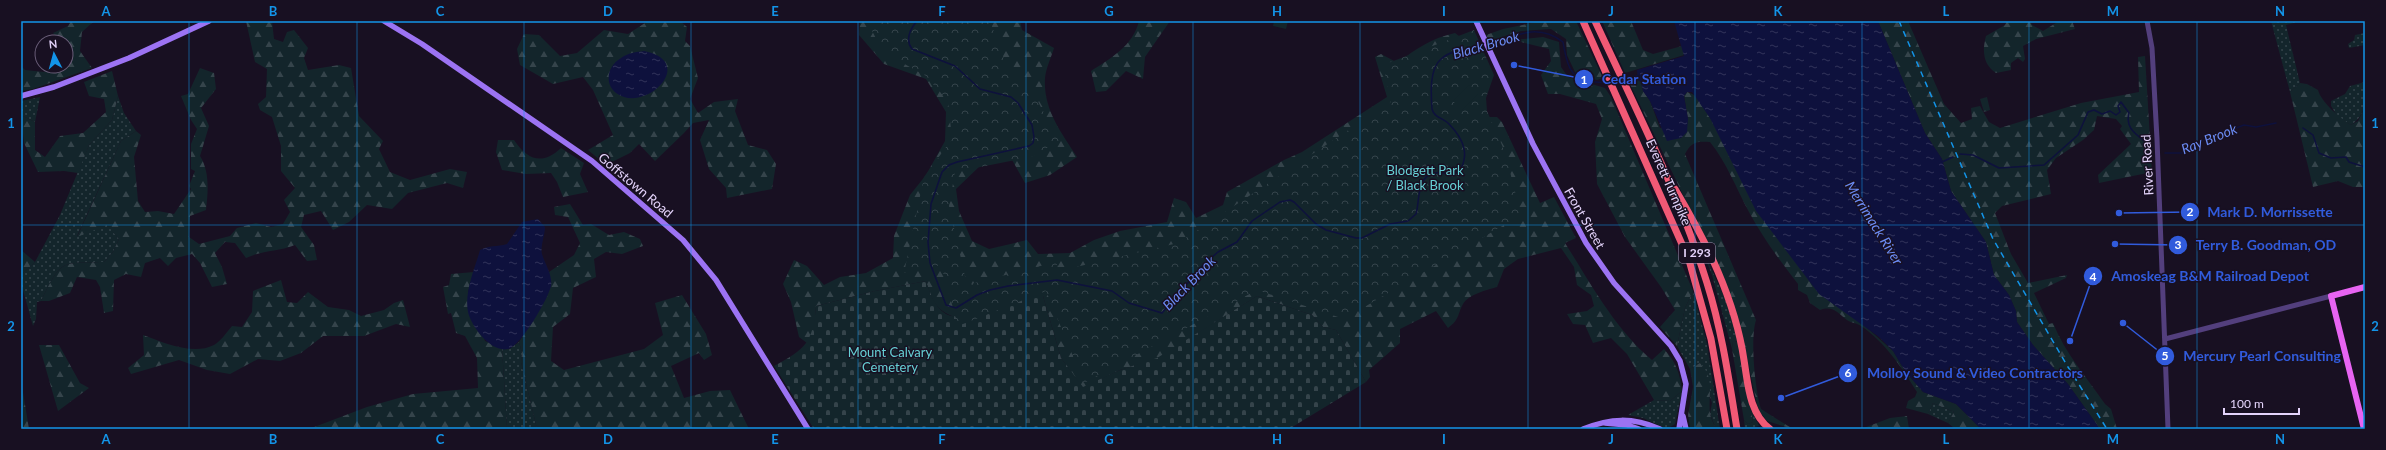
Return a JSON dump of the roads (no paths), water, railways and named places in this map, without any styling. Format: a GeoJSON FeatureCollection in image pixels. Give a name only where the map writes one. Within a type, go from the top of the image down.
{"type":"FeatureCollection","features":[{"type":"Feature","properties":{"kind":"highway","name":"Everett Turnpike"},"geometry":{"type":"LineString","coordinates":[[1583,21],[1616,91],[1689,260],[1711,339],[1726,429]]}},
{"type":"Feature","properties":{"kind":"highway","name":"Everett Turnpike"},"geometry":{"type":"LineString","coordinates":[[1595,21],[1662,169],[1692,240],[1707,284],[1724,351],[1737,429]]}},
{"type":"Feature","properties":{"kind":"highway"},"geometry":{"type":"LineString","coordinates":[[1662,169],[1677,193],[1721,279],[1740,335],[1753,404],[1759,418],[1770,429]]}},
{"type":"Feature","properties":{"kind":"main road"},"geometry":{"type":"LineString","coordinates":[[21,96],[48,89],[94,72],[164,43],[208,21]]}},
{"type":"Feature","properties":{"kind":"main road","name":"Goffstown Road"},"geometry":{"type":"LineString","coordinates":[[384,21],[422,44],[586,157],[637,199],[693,249],[716,280],[808,429]]}},
{"type":"Feature","properties":{"kind":"main road","name":"Front Street"},"geometry":{"type":"LineString","coordinates":[[1476,21],[1540,157],[1594,256],[1624,296],[1670,346],[1680,361],[1686,384],[1683,412]]}},
{"type":"Feature","properties":{"kind":"main road"},"geometry":{"type":"LineString","coordinates":[[2364,429],[2331,296],[2365,287]]}},
{"type":"Feature","properties":{"kind":"main road"},"geometry":{"type":"LineString","coordinates":[[1683,412],[1686,427]]}},
{"type":"Feature","properties":{"kind":"main road"},"geometry":{"type":"LineString","coordinates":[[1675,429],[1683,412]]}},
{"type":"Feature","properties":{"kind":"main road"},"geometry":{"type":"LineString","coordinates":[[1680,429],[1683,412]]}},
{"type":"Feature","properties":{"kind":"main road"},"geometry":{"type":"LineString","coordinates":[[1600,426],[1614,419],[1631,419],[1660,429]]}},
{"type":"Feature","properties":{"kind":"main road"},"geometry":{"type":"LineString","coordinates":[[1583,429],[1600,426],[1627,425],[1639,429]]}},
{"type":"Feature","properties":{"kind":"street","name":"River Road"},"geometry":{"type":"LineString","coordinates":[[2147,21],[2152,48],[2157,136],[2168,429]]}},
{"type":"Feature","properties":{"kind":"street"},"geometry":{"type":"LineString","coordinates":[[2165,340],[2331,296]]}},
{"type":"Feature","properties":{"kind":"water","name":"Merrimack River"},"geometry":{"type":"Polygon","coordinates":[[[1674,21],[1878,21],[1925,133],[1942,159],[1951,191],[1986,242],[1994,275],[2009,295],[2016,311],[2017,322],[2033,345],[2068,384],[2100,429],[1981,429],[1956,404],[1923,392],[1905,371],[1893,351],[1879,337],[1819,294],[1756,211],[1710,118],[1692,92],[1687,92],[1684,96],[1688,119],[1687,132],[1681,138],[1667,141],[1650,101],[1643,91],[1641,82],[1638,80],[1637,70],[1684,56],[1674,21]]]}},
{"type":"Feature","properties":{"kind":"water"},"geometry":{"type":"Polygon","coordinates":[[[644,51],[659,56],[666,64],[667,72],[664,81],[656,89],[646,95],[635,98],[624,97],[617,94],[610,85],[609,73],[611,67],[615,62],[624,56],[644,51]]]}},
{"type":"Feature","properties":{"kind":"water"},"geometry":{"type":"Polygon","coordinates":[[[538,219],[545,227],[542,251],[543,258],[550,274],[551,286],[549,292],[540,311],[520,340],[508,349],[495,347],[477,331],[468,312],[467,296],[480,250],[487,247],[507,244],[522,222],[538,219]]]}},
{"type":"Feature","properties":{"kind":"waterway","name":"Black Brook"},"geometry":{"type":"LineString","coordinates":[[917,21],[912,27],[909,35],[909,42],[912,49],[955,66],[980,89],[1011,97],[1018,103],[1032,125],[1034,137],[1033,143],[1029,146],[957,162],[949,165],[942,172],[931,204],[928,242],[930,263],[946,305],[956,308],[977,295],[990,290],[1008,286],[1057,280],[1112,291],[1129,303],[1162,313],[1204,264],[1218,252],[1237,242],[1252,221],[1280,202],[1290,200],[1294,202],[1316,224],[1326,230],[1356,238],[1362,238],[1390,224],[1408,221],[1416,214],[1420,190],[1425,179],[1429,175],[1437,173],[1454,174],[1458,172],[1464,162],[1465,155],[1463,145],[1458,135],[1448,123],[1434,114],[1432,109],[1431,97],[1434,69],[1441,59],[1453,52],[1476,49],[1519,34],[1540,32],[1551,35],[1563,42],[1565,53],[1571,69],[1580,78],[1587,81],[1608,83]]}},
{"type":"Feature","properties":{"kind":"waterway","name":"Black Brook"},"geometry":{"type":"LineString","coordinates":[[1625,79],[1639,75]]}},
{"type":"Feature","properties":{"kind":"waterway","name":"Ray Brook"},"geometry":{"type":"LineString","coordinates":[[1960,154],[1973,155],[1999,168],[2044,165],[2078,135],[2088,112],[2094,110],[2102,114],[2110,111],[2116,115],[2120,112],[2118,106],[2121,102],[2129,113],[2128,119],[2131,129],[2152,148]]}},
{"type":"Feature","properties":{"kind":"waterway","name":"Ray Brook"},"geometry":{"type":"LineString","coordinates":[[2165,153],[2182,153],[2189,146],[2244,125],[2256,127],[2276,123]]}},
{"type":"Feature","properties":{"kind":"waterway","name":"Ray Brook"},"geometry":{"type":"LineString","coordinates":[[2303,128],[2313,135],[2319,153],[2331,158],[2346,157],[2349,162],[2365,167]]}},
{"type":"Feature","properties":{"kind":"waterway","name":"Ray Brook"},"geometry":{"type":"LineString","coordinates":[[1942,162],[1953,157]]}},
{"type":"Feature","properties":{"kind":"railway"},"geometry":{"type":"LineString","coordinates":[[1899,21],[1993,239],[2068,367],[2107,429]]}},
{"type":"Feature","properties":{"kind":"place","name":"Cedar Station"},"geometry":{"type":"Point","coordinates":[1514,65]}},
{"type":"Feature","properties":{"kind":"place","name":"Mark D. Morrissette"},"geometry":{"type":"Point","coordinates":[2119,213]}},
{"type":"Feature","properties":{"kind":"place","name":"Terry B. Goodman, OD"},"geometry":{"type":"Point","coordinates":[2115,244]}},
{"type":"Feature","properties":{"kind":"place","name":"Mercury Pearl Consulting"},"geometry":{"type":"Point","coordinates":[2123,323]}},
{"type":"Feature","properties":{"kind":"place","name":"Amoskeag B&M Railroad Depot"},"geometry":{"type":"Point","coordinates":[2070,341]}},
{"type":"Feature","properties":{"kind":"place","name":"Molloy Sound & Video Contractors"},"geometry":{"type":"Point","coordinates":[1781,398]}},
{"type":"Feature","properties":{"kind":"park label","name":"Blodgett Park / Black Brook"},"geometry":{"type":"Point","coordinates":[1425,178]}},
{"type":"Feature","properties":{"kind":"park label","name":"Mount Calvary Cemetery"},"geometry":{"type":"Point","coordinates":[890,360]}}]}
